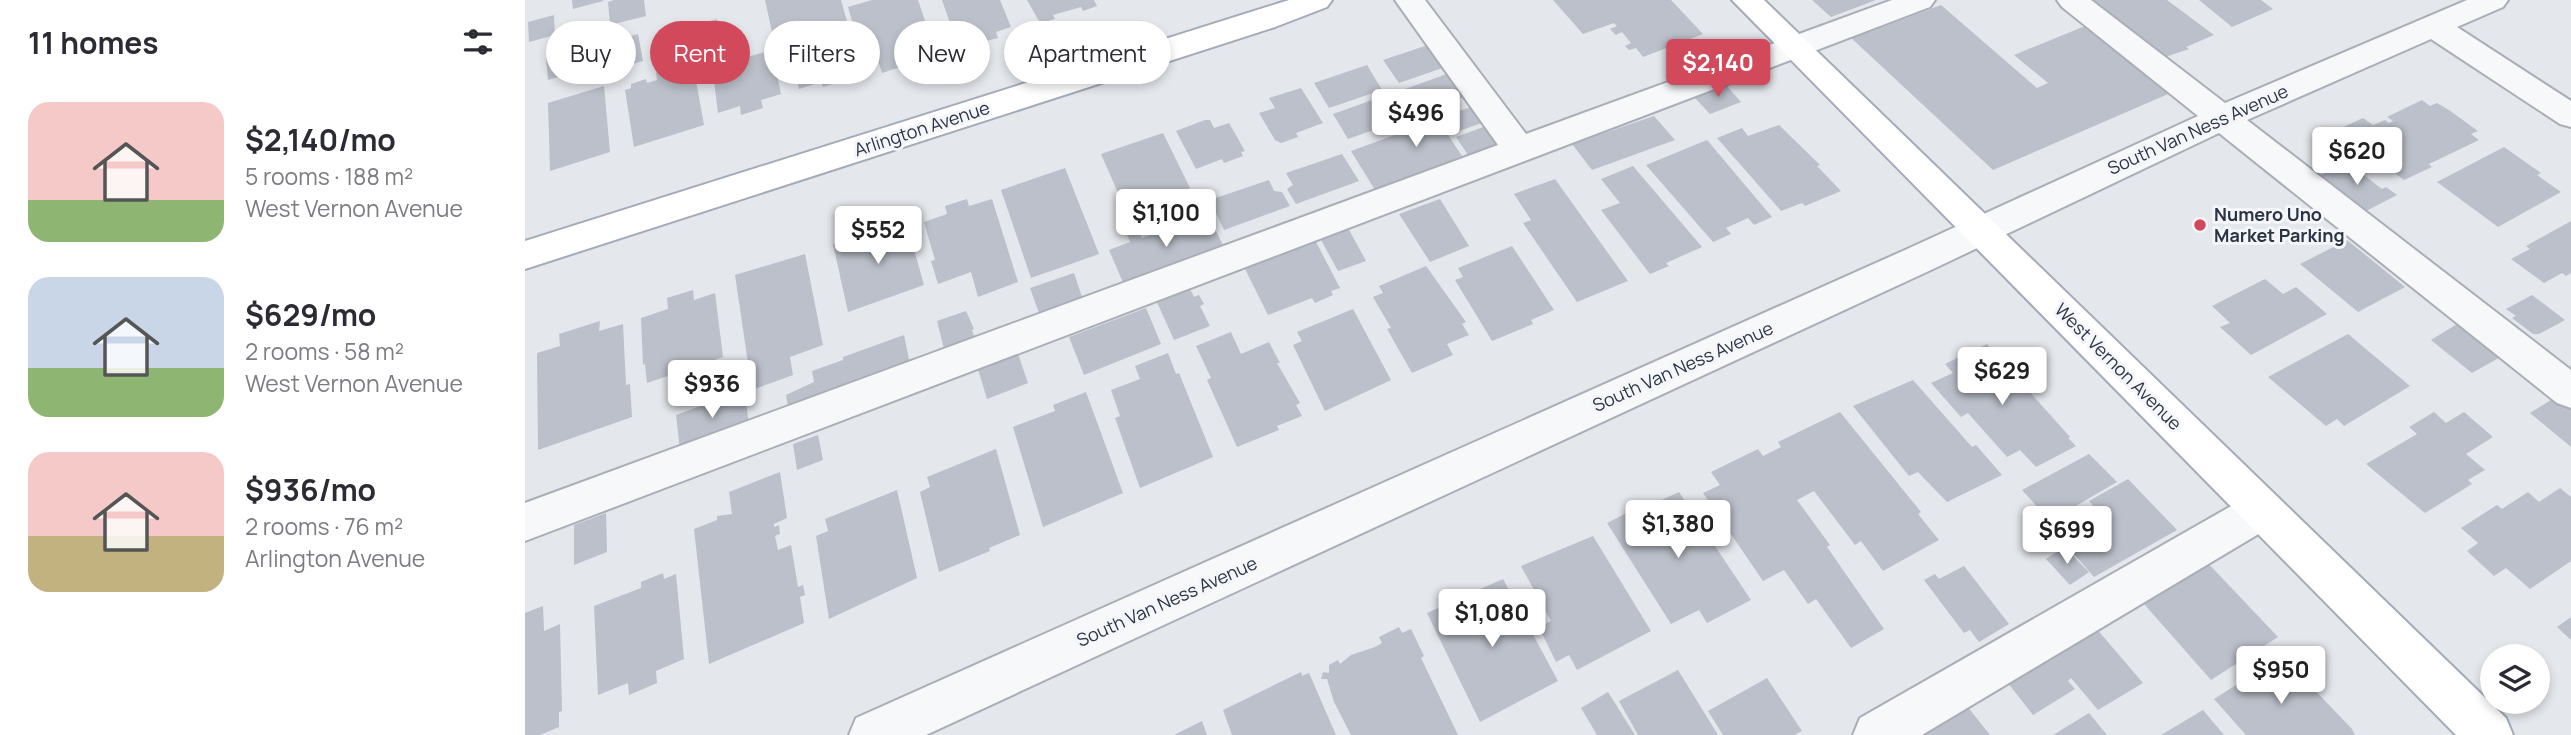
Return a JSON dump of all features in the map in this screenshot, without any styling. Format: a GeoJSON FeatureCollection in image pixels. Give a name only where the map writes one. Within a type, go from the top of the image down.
{"type":"FeatureCollection","features":[{"type":"Feature","properties":{"kind":"main road","name":"Arlington Avenue"},"geometry":{"type":"LineString","coordinates":[[525,255],[1264,20],[1317,0]]}},
{"type":"Feature","properties":{"kind":"main road","name":"West Vernon Avenue"},"geometry":{"type":"LineString","coordinates":[[1747,0],[2489,735]]}},
{"type":"Feature","properties":{"kind":"street"},"geometry":{"type":"LineString","coordinates":[[1410,0],[1520,150]]}},
{"type":"Feature","properties":{"kind":"street"},"geometry":{"type":"LineString","coordinates":[[525,522],[1920,0]]}},
{"type":"Feature","properties":{"kind":"street"},"geometry":{"type":"LineString","coordinates":[[2072,0],[2571,392]]}},
{"type":"Feature","properties":{"kind":"street","name":"South Van Ness Avenue"},"geometry":{"type":"LineString","coordinates":[[873,735],[1981,231],[2221,118],[2493,0]]}},
{"type":"Feature","properties":{"kind":"street"},"geometry":{"type":"LineString","coordinates":[[2433,26],[2571,116]]}},
{"type":"Feature","properties":{"kind":"street"},"geometry":{"type":"LineString","coordinates":[[1877,735],[2262,510]]}},
{"type":"Feature","properties":{"kind":"building"},"geometry":{"type":"Polygon","coordinates":[[[572,0],[603,0],[603,1],[573,9],[572,0]]]}},
{"type":"Feature","properties":{"kind":"building"},"geometry":{"type":"Polygon","coordinates":[[[644,0],[646,16],[626,21],[610,21],[608,2],[644,0]]]}},
{"type":"Feature","properties":{"kind":"building"},"geometry":{"type":"Polygon","coordinates":[[[765,0],[841,0],[847,21],[770,21],[765,0]]]}},
{"type":"Feature","properties":{"kind":"building"},"geometry":{"type":"Polygon","coordinates":[[[872,0],[918,0],[925,21],[894,21],[894,69],[882,73],[880,21],[852,21],[848,7],[872,0]]]}},
{"type":"Feature","properties":{"kind":"building"},"geometry":{"type":"Polygon","coordinates":[[[942,0],[1000,0],[1009,21],[1004,21],[1004,29],[996,32],[998,38],[990,40],[990,21],[949,21],[942,0]]]}},
{"type":"Feature","properties":{"kind":"building"},"geometry":{"type":"Polygon","coordinates":[[[1027,0],[1094,0],[1097,6],[1083,11],[1081,7],[1053,15],[1055,19],[1039,21],[1027,0]]]}},
{"type":"Feature","properties":{"kind":"building"},"geometry":{"type":"Polygon","coordinates":[[[1553,0],[1671,0],[1703,34],[1643,57],[1636,48],[1629,50],[1625,46],[1631,43],[1622,32],[1616,35],[1610,29],[1617,26],[1614,23],[1583,34],[1553,0]]]}},
{"type":"Feature","properties":{"kind":"building"},"geometry":{"type":"Polygon","coordinates":[[[1812,0],[1876,0],[1831,17],[1812,0]]]}},
{"type":"Feature","properties":{"kind":"building"},"geometry":{"type":"Polygon","coordinates":[[[2092,0],[2167,0],[2214,35],[2186,47],[2189,49],[2162,58],[2096,7],[2100,6],[2092,0]]]}},
{"type":"Feature","properties":{"kind":"building"},"geometry":{"type":"Polygon","coordinates":[[[2199,0],[2261,0],[2273,9],[2232,27],[2199,0]]]}},
{"type":"Feature","properties":{"kind":"building"},"geometry":{"type":"Polygon","coordinates":[[[1941,5],[2037,88],[2048,83],[2014,55],[2090,24],[2175,91],[1993,170],[1849,36],[1866,30],[1869,32],[1941,5]]]}},
{"type":"Feature","properties":{"kind":"building"},"geometry":{"type":"Polygon","coordinates":[[[554,15],[554,21],[546,21],[546,37],[529,42],[528,22],[554,15]]]}},
{"type":"Feature","properties":{"kind":"building"},"geometry":{"type":"Polygon","coordinates":[[[636,35],[643,61],[636,63],[636,35]]]}},
{"type":"Feature","properties":{"kind":"building"},"geometry":{"type":"Polygon","coordinates":[[[1434,43],[1451,65],[1399,83],[1383,60],[1434,43]]]}},
{"type":"Feature","properties":{"kind":"building"},"geometry":{"type":"Polygon","coordinates":[[[764,52],[764,84],[779,84],[781,94],[761,100],[763,108],[741,115],[740,106],[718,113],[714,84],[750,84],[750,56],[764,52]]]}},
{"type":"Feature","properties":{"kind":"building"},"geometry":{"type":"Polygon","coordinates":[[[1367,65],[1382,90],[1329,108],[1314,83],[1367,65]]]}},
{"type":"Feature","properties":{"kind":"building"},"geometry":{"type":"Polygon","coordinates":[[[1455,71],[1472,94],[1422,113],[1405,89],[1455,71]]]}},
{"type":"Feature","properties":{"kind":"building"},"geometry":{"type":"Polygon","coordinates":[[[646,79],[647,83],[697,84],[704,125],[634,147],[625,90],[631,88],[631,84],[646,79]]]}},
{"type":"Feature","properties":{"kind":"building"},"geometry":{"type":"Polygon","coordinates":[[[798,84],[815,84],[799,89],[798,84]]]}},
{"type":"Feature","properties":{"kind":"building"},"geometry":{"type":"Polygon","coordinates":[[[1726,85],[1741,102],[1710,114],[1694,97],[1726,85]]]}},
{"type":"Feature","properties":{"kind":"building"},"geometry":{"type":"Polygon","coordinates":[[[604,86],[610,152],[550,171],[548,103],[604,86]]]}},
{"type":"Feature","properties":{"kind":"building"},"geometry":{"type":"Polygon","coordinates":[[[1301,88],[1323,123],[1296,133],[1298,137],[1281,143],[1275,140],[1259,113],[1275,108],[1269,98],[1301,88]]]}},
{"type":"Feature","properties":{"kind":"building"},"geometry":{"type":"Polygon","coordinates":[[[1386,95],[1402,120],[1348,139],[1333,114],[1386,95]]]}},
{"type":"Feature","properties":{"kind":"building"},"geometry":{"type":"Polygon","coordinates":[[[2422,100],[2430,106],[2437,103],[2449,110],[2478,131],[2471,134],[2479,140],[2429,164],[2432,167],[2404,180],[2337,130],[2363,118],[2373,125],[2385,120],[2389,123],[2393,121],[2387,117],[2422,100]]]}},
{"type":"Feature","properties":{"kind":"building"},"geometry":{"type":"Polygon","coordinates":[[[1479,104],[1490,120],[1448,135],[1462,156],[1436,167],[1439,172],[1404,184],[1401,179],[1375,190],[1351,151],[1406,131],[1404,128],[1479,104]]]}},
{"type":"Feature","properties":{"kind":"building"},"geometry":{"type":"Polygon","coordinates":[[[1654,116],[1675,140],[1592,170],[1572,144],[1654,116]]]}},
{"type":"Feature","properties":{"kind":"building"},"geometry":{"type":"Polygon","coordinates":[[[1210,120],[1214,128],[1229,123],[1245,151],[1241,152],[1243,156],[1224,163],[1222,159],[1196,169],[1176,131],[1210,120]]]}},
{"type":"Feature","properties":{"kind":"building"},"geometry":{"type":"Polygon","coordinates":[[[1779,125],[1820,165],[1817,166],[1841,191],[1805,206],[1802,203],[1781,211],[1717,138],[1742,128],[1748,136],[1779,125]]]}},
{"type":"Feature","properties":{"kind":"building"},"geometry":{"type":"Polygon","coordinates":[[[1486,126],[1501,147],[1470,158],[1456,137],[1486,126]]]}},
{"type":"Feature","properties":{"kind":"building"},"geometry":{"type":"Polygon","coordinates":[[[1163,133],[1190,188],[1126,211],[1101,154],[1163,133]]]}},
{"type":"Feature","properties":{"kind":"building"},"geometry":{"type":"Polygon","coordinates":[[[1707,140],[1772,217],[1754,225],[1748,218],[1726,228],[1731,234],[1713,242],[1646,165],[1707,140]]]}},
{"type":"Feature","properties":{"kind":"building"},"geometry":{"type":"Polygon","coordinates":[[[2504,147],[2541,173],[2537,175],[2561,192],[2498,227],[2437,182],[2504,147]]]}},
{"type":"Feature","properties":{"kind":"building"},"geometry":{"type":"Polygon","coordinates":[[[1342,154],[1359,181],[1296,204],[1287,189],[1293,185],[1286,173],[1342,154]]]}},
{"type":"Feature","properties":{"kind":"building"},"geometry":{"type":"Polygon","coordinates":[[[2347,162],[2382,189],[2386,187],[2397,195],[2366,211],[2319,176],[2347,162]]]}},
{"type":"Feature","properties":{"kind":"building"},"geometry":{"type":"Polygon","coordinates":[[[1633,166],[1702,247],[1666,263],[1669,266],[1650,274],[1601,210],[1620,203],[1601,179],[1633,166]]]}},
{"type":"Feature","properties":{"kind":"building"},"geometry":{"type":"Polygon","coordinates":[[[1065,168],[1099,254],[1031,278],[1001,190],[1065,168]]]}},
{"type":"Feature","properties":{"kind":"building"},"geometry":{"type":"Polygon","coordinates":[[[1555,179],[1628,281],[1577,302],[1523,223],[1531,220],[1514,194],[1555,179]]]}},
{"type":"Feature","properties":{"kind":"building"},"geometry":{"type":"Polygon","coordinates":[[[1269,180],[1274,191],[1282,192],[1290,206],[1224,230],[1210,200],[1269,180]]]}},
{"type":"Feature","properties":{"kind":"building"},"geometry":{"type":"Polygon","coordinates":[[[967,199],[969,206],[992,199],[1018,282],[978,297],[971,272],[938,284],[931,261],[935,260],[924,222],[947,214],[945,206],[967,199]]]}},
{"type":"Feature","properties":{"kind":"building"},"geometry":{"type":"Polygon","coordinates":[[[1440,199],[1469,246],[1430,262],[1399,214],[1440,199]]]}},
{"type":"Feature","properties":{"kind":"building"},"geometry":{"type":"Polygon","coordinates":[[[1189,212],[1192,219],[1207,213],[1225,249],[1125,287],[1109,250],[1130,242],[1127,234],[1138,230],[1142,238],[1182,223],[1179,216],[1189,212]]]}},
{"type":"Feature","properties":{"kind":"building"},"geometry":{"type":"Polygon","coordinates":[[[906,221],[924,285],[848,312],[833,244],[906,221]]]}},
{"type":"Feature","properties":{"kind":"building"},"geometry":{"type":"Polygon","coordinates":[[[2571,221],[2571,273],[2566,276],[2562,273],[2544,283],[2511,259],[2530,249],[2526,246],[2571,221]]]}},
{"type":"Feature","properties":{"kind":"building"},"geometry":{"type":"Polygon","coordinates":[[[1348,228],[1366,261],[1338,271],[1320,238],[1348,228]]]}},
{"type":"Feature","properties":{"kind":"building"},"geometry":{"type":"Polygon","coordinates":[[[1315,240],[1340,288],[1331,291],[1333,295],[1315,303],[1312,298],[1268,315],[1244,267],[1315,240]]]}},
{"type":"Feature","properties":{"kind":"building"},"geometry":{"type":"Polygon","coordinates":[[[2347,240],[2405,287],[2358,312],[2300,264],[2347,240]]]}},
{"type":"Feature","properties":{"kind":"building"},"geometry":{"type":"Polygon","coordinates":[[[1512,246],[1554,310],[1531,320],[1533,324],[1492,341],[1455,280],[1463,277],[1458,268],[1512,246]]]}},
{"type":"Feature","properties":{"kind":"building"},"geometry":{"type":"Polygon","coordinates":[[[805,254],[823,345],[790,357],[793,375],[752,390],[735,275],[805,254]]]}},
{"type":"Feature","properties":{"kind":"building"},"geometry":{"type":"Polygon","coordinates":[[[1426,266],[1466,322],[1462,324],[1469,335],[1447,344],[1453,355],[1412,373],[1387,329],[1391,328],[1373,297],[1383,293],[1379,286],[1426,266]]]}},
{"type":"Feature","properties":{"kind":"building"},"geometry":{"type":"Polygon","coordinates":[[[1074,273],[1082,297],[1039,313],[1030,288],[1074,273]]]}},
{"type":"Feature","properties":{"kind":"building"},"geometry":{"type":"Polygon","coordinates":[[[2265,279],[2283,294],[2296,287],[2327,314],[2251,355],[2220,327],[2230,323],[2212,306],[2265,279]]]}},
{"type":"Feature","properties":{"kind":"building"},"geometry":{"type":"Polygon","coordinates":[[[1189,287],[1194,297],[1199,295],[1204,304],[1200,306],[1210,326],[1174,340],[1156,300],[1189,287]]]}},
{"type":"Feature","properties":{"kind":"building"},"geometry":{"type":"Polygon","coordinates":[[[693,290],[694,300],[715,293],[723,357],[647,383],[645,364],[643,365],[641,318],[668,309],[667,298],[693,290]]]}},
{"type":"Feature","properties":{"kind":"building"},"geometry":{"type":"Polygon","coordinates":[[[2532,295],[2565,320],[2539,334],[2533,334],[2512,318],[2516,316],[2506,309],[2532,295]]]}},
{"type":"Feature","properties":{"kind":"building"},"geometry":{"type":"Polygon","coordinates":[[[1146,308],[1161,344],[1084,375],[1069,337],[1146,308]]]}},
{"type":"Feature","properties":{"kind":"building"},"geometry":{"type":"Polygon","coordinates":[[[1353,309],[1391,380],[1325,411],[1293,345],[1302,341],[1297,332],[1353,309]]]}},
{"type":"Feature","properties":{"kind":"building"},"geometry":{"type":"Polygon","coordinates":[[[966,311],[976,342],[945,353],[937,321],[966,311]]]}},
{"type":"Feature","properties":{"kind":"building"},"geometry":{"type":"Polygon","coordinates":[[[600,321],[599,331],[623,324],[626,385],[630,384],[632,417],[538,450],[537,353],[560,346],[559,334],[600,321]]]}},
{"type":"Feature","properties":{"kind":"building"},"geometry":{"type":"Polygon","coordinates":[[[2462,321],[2504,355],[2472,373],[2431,340],[2462,321]]]}},
{"type":"Feature","properties":{"kind":"building"},"geometry":{"type":"Polygon","coordinates":[[[1231,332],[1241,354],[1269,342],[1280,363],[1277,363],[1300,403],[1296,405],[1302,416],[1277,426],[1279,430],[1237,447],[1207,380],[1211,378],[1196,346],[1231,332]]]}},
{"type":"Feature","properties":{"kind":"building"},"geometry":{"type":"Polygon","coordinates":[[[2348,334],[2410,386],[2344,426],[2337,419],[2326,426],[2268,377],[2348,334]]]}},
{"type":"Feature","properties":{"kind":"building"},"geometry":{"type":"Polygon","coordinates":[[[904,335],[911,369],[789,413],[786,395],[814,382],[812,371],[904,335]]]}},
{"type":"Feature","properties":{"kind":"building"},"geometry":{"type":"Polygon","coordinates":[[[1987,344],[2076,446],[2036,467],[2020,450],[2007,457],[1968,413],[1961,417],[1931,383],[1953,373],[1945,364],[1987,344]]]}},
{"type":"Feature","properties":{"kind":"building"},"geometry":{"type":"Polygon","coordinates":[[[1017,351],[1028,383],[987,399],[977,366],[1017,351]]]}},
{"type":"Feature","properties":{"kind":"building"},"geometry":{"type":"Polygon","coordinates":[[[1168,353],[1176,374],[1179,373],[1213,457],[1140,488],[1115,418],[1120,416],[1111,390],[1140,379],[1135,366],[1168,353]]]}},
{"type":"Feature","properties":{"kind":"building"},"geometry":{"type":"Polygon","coordinates":[[[1913,380],[1972,447],[1976,445],[2002,475],[1947,502],[1918,472],[1909,476],[1853,406],[1913,380]]]}},
{"type":"Feature","properties":{"kind":"building"},"geometry":{"type":"Polygon","coordinates":[[[744,390],[749,424],[680,450],[676,415],[744,390]]]}},
{"type":"Feature","properties":{"kind":"building"},"geometry":{"type":"Polygon","coordinates":[[[1086,392],[1123,493],[1043,527],[1013,427],[1055,411],[1053,405],[1086,392]]]}},
{"type":"Feature","properties":{"kind":"building"},"geometry":{"type":"Polygon","coordinates":[[[2559,395],[2571,405],[2571,447],[2530,413],[2559,395]]]}},
{"type":"Feature","properties":{"kind":"building"},"geometry":{"type":"Polygon","coordinates":[[[1840,412],[1921,512],[1918,514],[1939,540],[1883,571],[1861,541],[1855,545],[1814,491],[1797,500],[1830,545],[1827,547],[1884,629],[1851,648],[1816,599],[1808,604],[1784,570],[1763,581],[1703,493],[1720,485],[1711,472],[1758,449],[1763,456],[1781,447],[1778,442],[1840,412]]]}},
{"type":"Feature","properties":{"kind":"building"},"geometry":{"type":"Polygon","coordinates":[[[2434,412],[2446,423],[2464,412],[2493,437],[2466,454],[2485,470],[2468,480],[2472,484],[2425,513],[2366,464],[2417,434],[2409,427],[2434,412]]]}},
{"type":"Feature","properties":{"kind":"building"},"geometry":{"type":"Polygon","coordinates":[[[818,435],[823,460],[797,470],[793,444],[818,435]]]}},
{"type":"Feature","properties":{"kind":"building"},"geometry":{"type":"Polygon","coordinates":[[[996,449],[1020,535],[939,572],[920,492],[930,487],[927,477],[996,449]]]}},
{"type":"Feature","properties":{"kind":"building"},"geometry":{"type":"Polygon","coordinates":[[[2089,454],[2117,482],[2050,521],[2022,490],[2089,454]]]}},
{"type":"Feature","properties":{"kind":"building"},"geometry":{"type":"Polygon","coordinates":[[[780,472],[787,518],[774,524],[774,527],[779,525],[780,534],[775,536],[778,550],[791,545],[798,587],[803,585],[805,595],[800,597],[804,623],[709,664],[694,529],[717,520],[717,516],[732,514],[729,492],[780,472]]]}},
{"type":"Feature","properties":{"kind":"building"},"geometry":{"type":"Polygon","coordinates":[[[2128,479],[2177,530],[2094,577],[2056,533],[2096,509],[2089,501],[2128,479]]]}},
{"type":"Feature","properties":{"kind":"building"},"geometry":{"type":"Polygon","coordinates":[[[2560,488],[2571,497],[2571,561],[2530,589],[2506,568],[2494,576],[2467,551],[2478,543],[2461,528],[2497,505],[2502,509],[2528,492],[2539,502],[2560,488]]]}},
{"type":"Feature","properties":{"kind":"building"},"geometry":{"type":"Polygon","coordinates":[[[897,490],[917,578],[829,619],[816,536],[828,531],[825,519],[897,490]]]}},
{"type":"Feature","properties":{"kind":"building"},"geometry":{"type":"Polygon","coordinates":[[[1679,492],[1751,600],[1707,623],[1699,610],[1671,624],[1607,523],[1651,501],[1653,504],[1679,492]]]}},
{"type":"Feature","properties":{"kind":"building"},"geometry":{"type":"Polygon","coordinates":[[[606,513],[607,552],[574,565],[574,525],[606,513]]]}},
{"type":"Feature","properties":{"kind":"building"},"geometry":{"type":"Polygon","coordinates":[[[1593,536],[1651,631],[1577,670],[1569,655],[1556,662],[1539,627],[1551,621],[1521,566],[1593,536]]]}},
{"type":"Feature","properties":{"kind":"building"},"geometry":{"type":"Polygon","coordinates":[[[2064,547],[2089,572],[2070,585],[2046,559],[2064,547]]]}},
{"type":"Feature","properties":{"kind":"building"},"geometry":{"type":"Polygon","coordinates":[[[2203,558],[2278,637],[2211,680],[2138,597],[2203,558]]]}},
{"type":"Feature","properties":{"kind":"building"},"geometry":{"type":"Polygon","coordinates":[[[1964,566],[2009,624],[1979,642],[1970,630],[1964,633],[1924,580],[1935,574],[1939,579],[1964,566]]]}},
{"type":"Feature","properties":{"kind":"building"},"geometry":{"type":"Polygon","coordinates":[[[663,573],[664,579],[676,574],[684,659],[656,671],[657,683],[629,695],[628,683],[598,695],[594,606],[641,588],[641,582],[663,573]]]}},
{"type":"Feature","properties":{"kind":"building"},"geometry":{"type":"Polygon","coordinates":[[[1503,579],[1558,681],[1480,722],[1427,613],[1503,579]]]}},
{"type":"Feature","properties":{"kind":"building"},"geometry":{"type":"Polygon","coordinates":[[[543,606],[544,631],[560,624],[562,711],[559,712],[559,727],[540,735],[525,735],[525,613],[543,606]]]}},
{"type":"Feature","properties":{"kind":"building"},"geometry":{"type":"Polygon","coordinates":[[[2571,617],[2571,640],[2557,627],[2571,617]]]}},
{"type":"Feature","properties":{"kind":"building"},"geometry":{"type":"Polygon","coordinates":[[[2089,620],[2143,683],[2098,710],[2071,678],[2068,681],[2075,689],[2033,715],[2004,678],[2089,620]]]}},
{"type":"Feature","properties":{"kind":"building"},"geometry":{"type":"Polygon","coordinates":[[[1399,627],[1402,633],[1411,629],[1424,656],[1421,658],[1458,735],[1351,735],[1334,702],[1327,679],[1321,679],[1323,672],[1329,673],[1329,665],[1338,660],[1340,664],[1351,655],[1382,643],[1379,637],[1399,627]]]}},
{"type":"Feature","properties":{"kind":"building"},"geometry":{"type":"Polygon","coordinates":[[[2286,660],[2355,735],[2246,735],[2214,699],[2244,680],[2248,684],[2286,660]]]}},
{"type":"Feature","properties":{"kind":"building"},"geometry":{"type":"Polygon","coordinates":[[[1678,670],[1718,735],[1638,735],[1619,701],[1678,670]]]}},
{"type":"Feature","properties":{"kind":"building"},"geometry":{"type":"Polygon","coordinates":[[[1301,672],[1302,676],[1309,673],[1336,735],[1232,735],[1223,710],[1301,672]]]}},
{"type":"Feature","properties":{"kind":"building"},"geometry":{"type":"Polygon","coordinates":[[[1767,678],[1802,731],[1794,735],[1723,735],[1708,711],[1767,678]]]}},
{"type":"Feature","properties":{"kind":"building"},"geometry":{"type":"Polygon","coordinates":[[[1608,692],[1635,735],[1597,735],[1581,708],[1608,692]]]}},
{"type":"Feature","properties":{"kind":"building"},"geometry":{"type":"Polygon","coordinates":[[[1963,701],[1990,735],[1926,735],[1920,726],[1963,701]]]}},
{"type":"Feature","properties":{"kind":"building"},"geometry":{"type":"Polygon","coordinates":[[[2203,710],[2224,735],[2161,735],[2203,710]]]}},
{"type":"Feature","properties":{"kind":"building"},"geometry":{"type":"Polygon","coordinates":[[[2089,713],[2107,735],[2053,735],[2089,713]]]}},
{"type":"Feature","properties":{"kind":"building"},"geometry":{"type":"Polygon","coordinates":[[[1202,721],[1207,735],[1174,735],[1202,721]]]}},
{"type":"Feature","properties":{"kind":"place","name":"Numero Uno Market Parking"},"geometry":{"type":"Point","coordinates":[2200,225]}}]}
